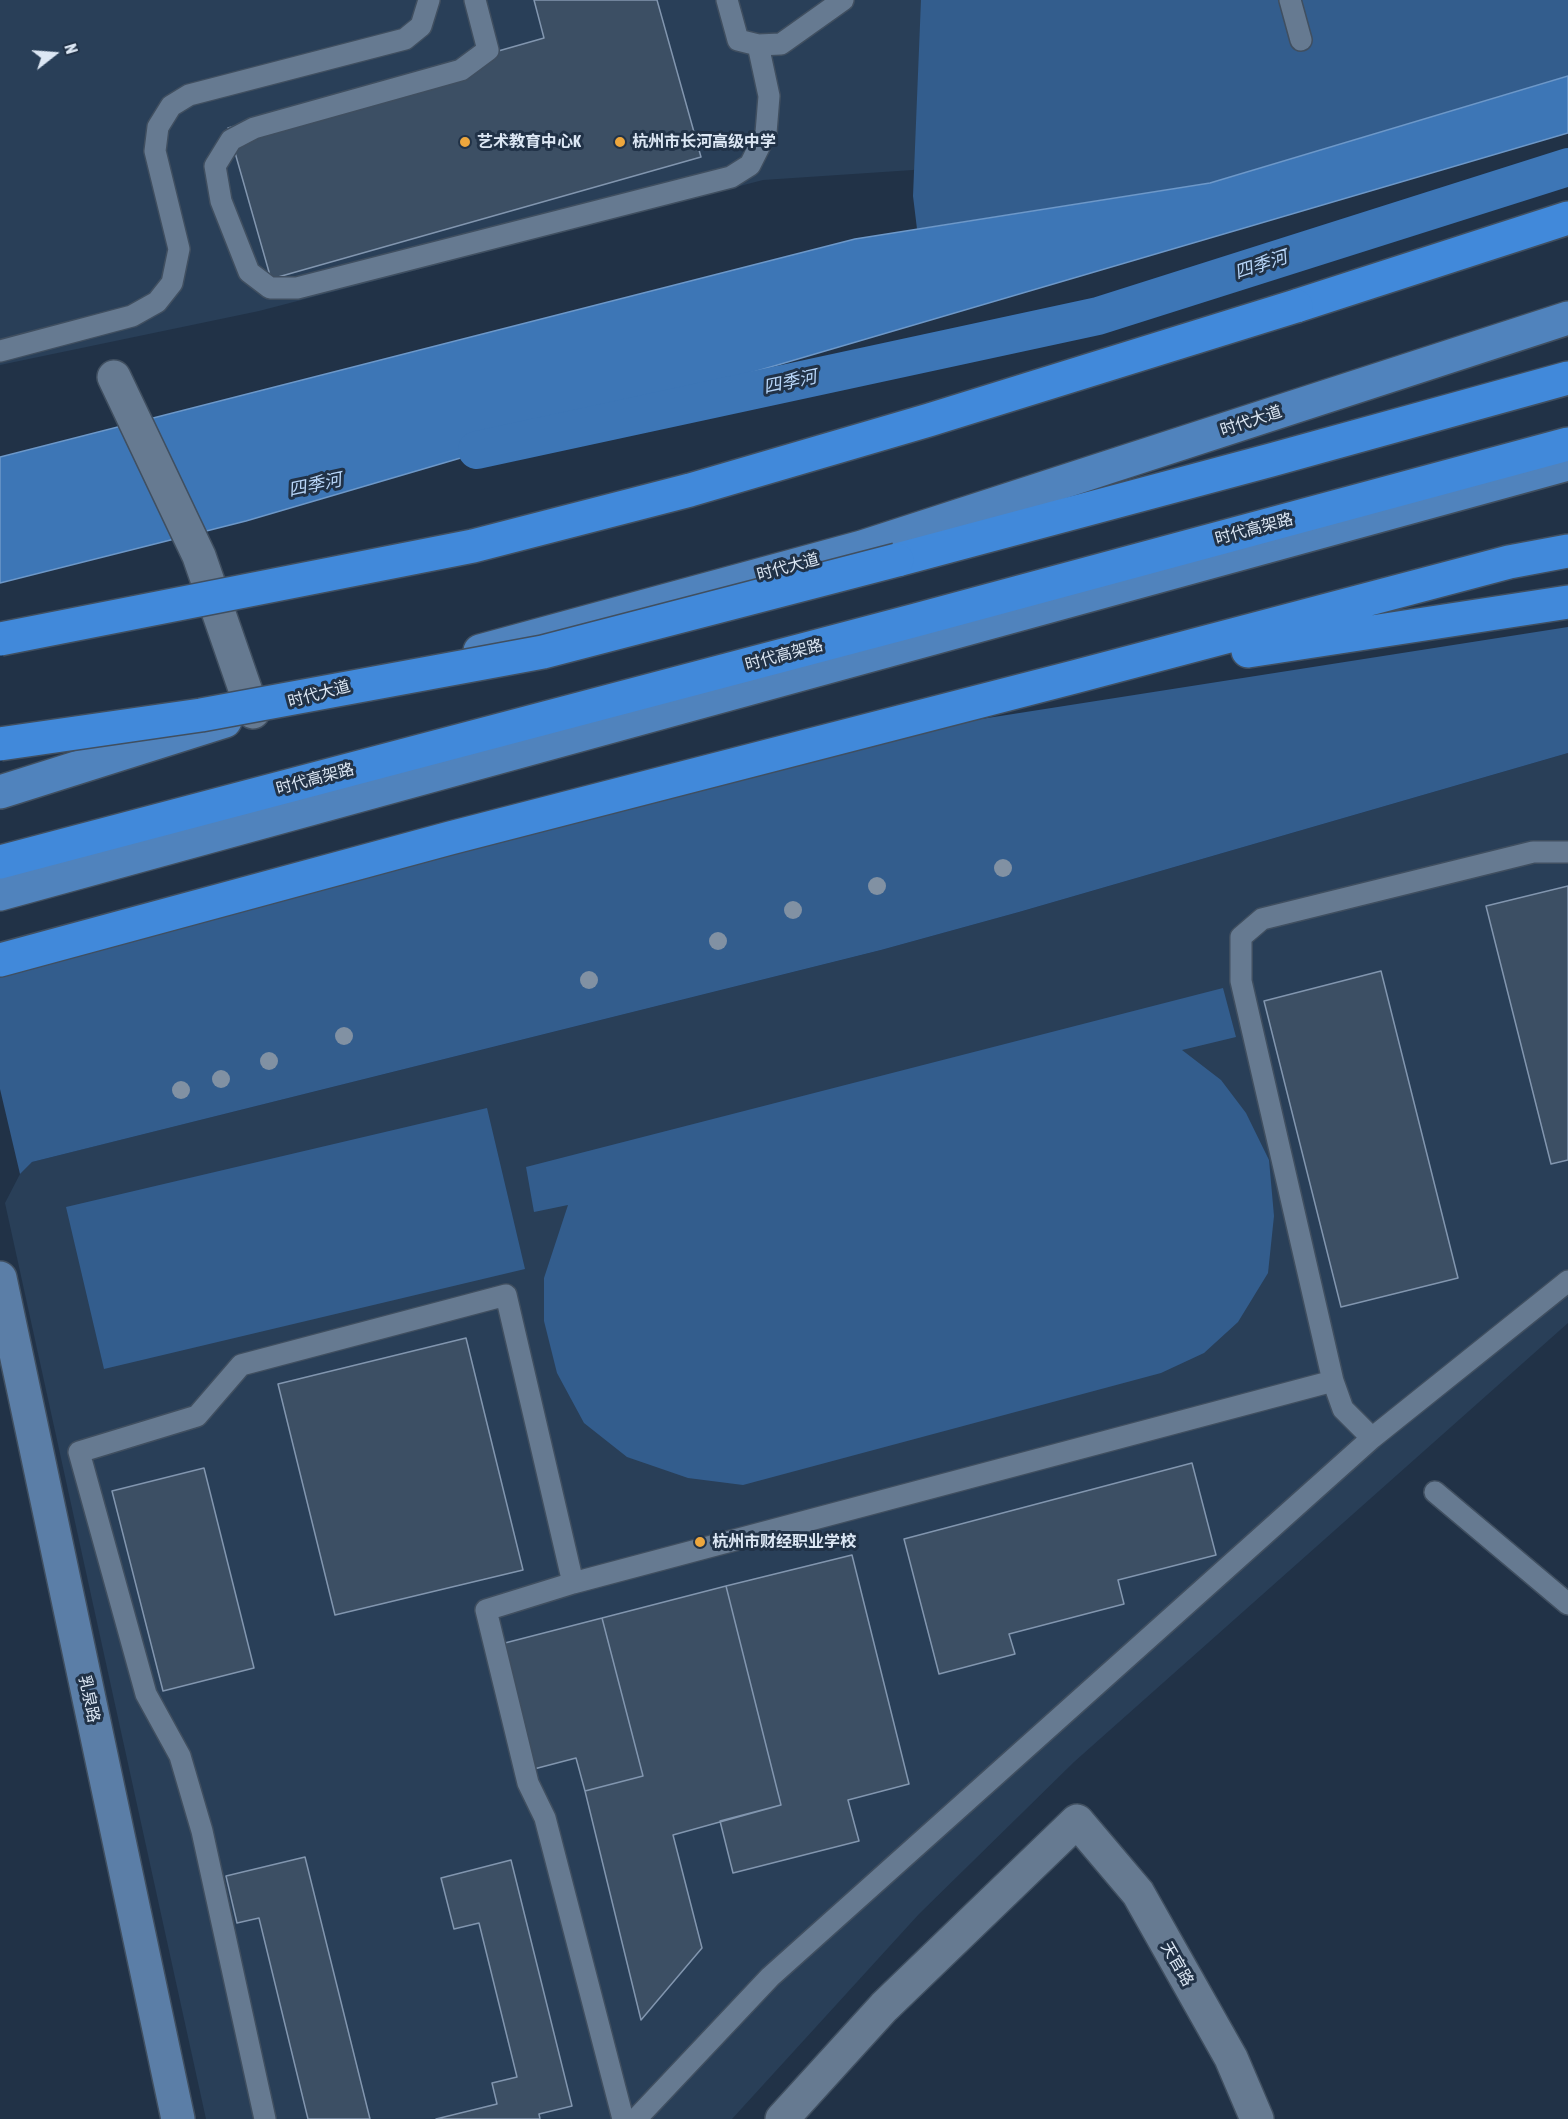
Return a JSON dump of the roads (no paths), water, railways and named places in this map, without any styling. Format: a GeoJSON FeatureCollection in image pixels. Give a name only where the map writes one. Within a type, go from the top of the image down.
{"type":"FeatureCollection","features":[{"type":"Feature","properties":{"kind":"highway"},"geometry":{"type":"LineString","coordinates":[[0,639],[473,546],[690,490],[929,420],[1296,306],[1568,218]]}},
{"type":"Feature","properties":{"kind":"highway"},"geometry":{"type":"LineString","coordinates":[[0,744],[201,715],[543,652],[1180,485],[1568,378]]}},
{"type":"Feature","properties":{"kind":"highway","name":"时代高架路"},"geometry":{"type":"LineString","coordinates":[[0,862],[916,620],[1568,444]]}},
{"type":"Feature","properties":{"kind":"highway"},"geometry":{"type":"LineString","coordinates":[[0,960],[450,838],[1509,562],[1568,551]]}},
{"type":"Feature","properties":{"kind":"highway"},"geometry":{"type":"LineString","coordinates":[[1074,677],[1568,602]]}},
{"type":"Feature","properties":{"kind":"main road","name":"时代大道"},"geometry":{"type":"LineString","coordinates":[[0,792],[253,712],[862,547],[1568,318]]}},
{"type":"Feature","properties":{"kind":"main road"},"geometry":{"type":"LineString","coordinates":[[0,894],[1568,464]]}},
{"type":"Feature","properties":{"kind":"street"},"geometry":{"type":"LineString","coordinates":[[114,377],[199,556],[253,712]]}},
{"type":"Feature","properties":{"kind":"street","name":"乳泉路"},"geometry":{"type":"LineString","coordinates":[[0,1278],[178,2119]]}},
{"type":"Feature","properties":{"kind":"street","name":"天官路"},"geometry":{"type":"LineString","coordinates":[[782,2119],[884,2007],[1077,1821],[1138,1893],[1231,2058],[1257,2119]]}},
{"type":"Feature","properties":{"kind":"lane"},"geometry":{"type":"LineString","coordinates":[[0,351],[132,316],[157,302],[172,283],[179,249],[154,151],[158,127],[171,106],[189,95],[405,39],[421,26],[429,0]]}},
{"type":"Feature","properties":{"kind":"lane"},"geometry":{"type":"LineString","coordinates":[[475,0],[488,50],[461,70],[254,128],[231,140],[215,166],[221,201],[249,272],[270,288],[297,288],[731,177],[750,165],[766,133],[769,96],[758,45]]}},
{"type":"Feature","properties":{"kind":"lane"},"geometry":{"type":"LineString","coordinates":[[727,0],[738,40],[758,45],[781,44],[843,0]]}},
{"type":"Feature","properties":{"kind":"lane"},"geometry":{"type":"LineString","coordinates":[[1290,0],[1301,40]]}},
{"type":"Feature","properties":{"kind":"lane"},"geometry":{"type":"LineString","coordinates":[[1372,1438],[1343,1409],[1333,1381],[1241,981],[1241,937],[1262,919],[1533,852],[1568,852]]}},
{"type":"Feature","properties":{"kind":"lane"},"geometry":{"type":"LineString","coordinates":[[636,2119],[770,1977],[1372,1438],[1568,1281]]}},
{"type":"Feature","properties":{"kind":"lane"},"geometry":{"type":"LineString","coordinates":[[265,2119],[202,1831],[180,1756],[146,1694],[79,1452],[197,1416],[241,1365],[506,1295],[573,1583]]}},
{"type":"Feature","properties":{"kind":"lane"},"geometry":{"type":"LineString","coordinates":[[623,2119],[546,1818],[528,1783],[486,1610],[573,1583],[1333,1381]]}},
{"type":"Feature","properties":{"kind":"lane"},"geometry":{"type":"LineString","coordinates":[[1435,1492],[1568,1604]]}},
{"type":"Feature","properties":{"kind":"water"},"geometry":{"type":"Polygon","coordinates":[[[1568,76],[1568,133],[246,521],[0,583],[0,457],[855,239],[1210,183],[1568,76]]]}},
{"type":"Feature","properties":{"kind":"waterway","name":"四季河"},"geometry":{"type":"LineString","coordinates":[[477,450],[1098,316],[1568,167]]}},
{"type":"Feature","properties":{"kind":"place","name":"艺术教育中心K"},"geometry":{"type":"Point","coordinates":[465,142]}},
{"type":"Feature","properties":{"kind":"place","name":"杭州市长河高级中学"},"geometry":{"type":"Point","coordinates":[620,142]}},
{"type":"Feature","properties":{"kind":"place","name":"杭州市财经职业学校"},"geometry":{"type":"Point","coordinates":[700,1542]}}]}
